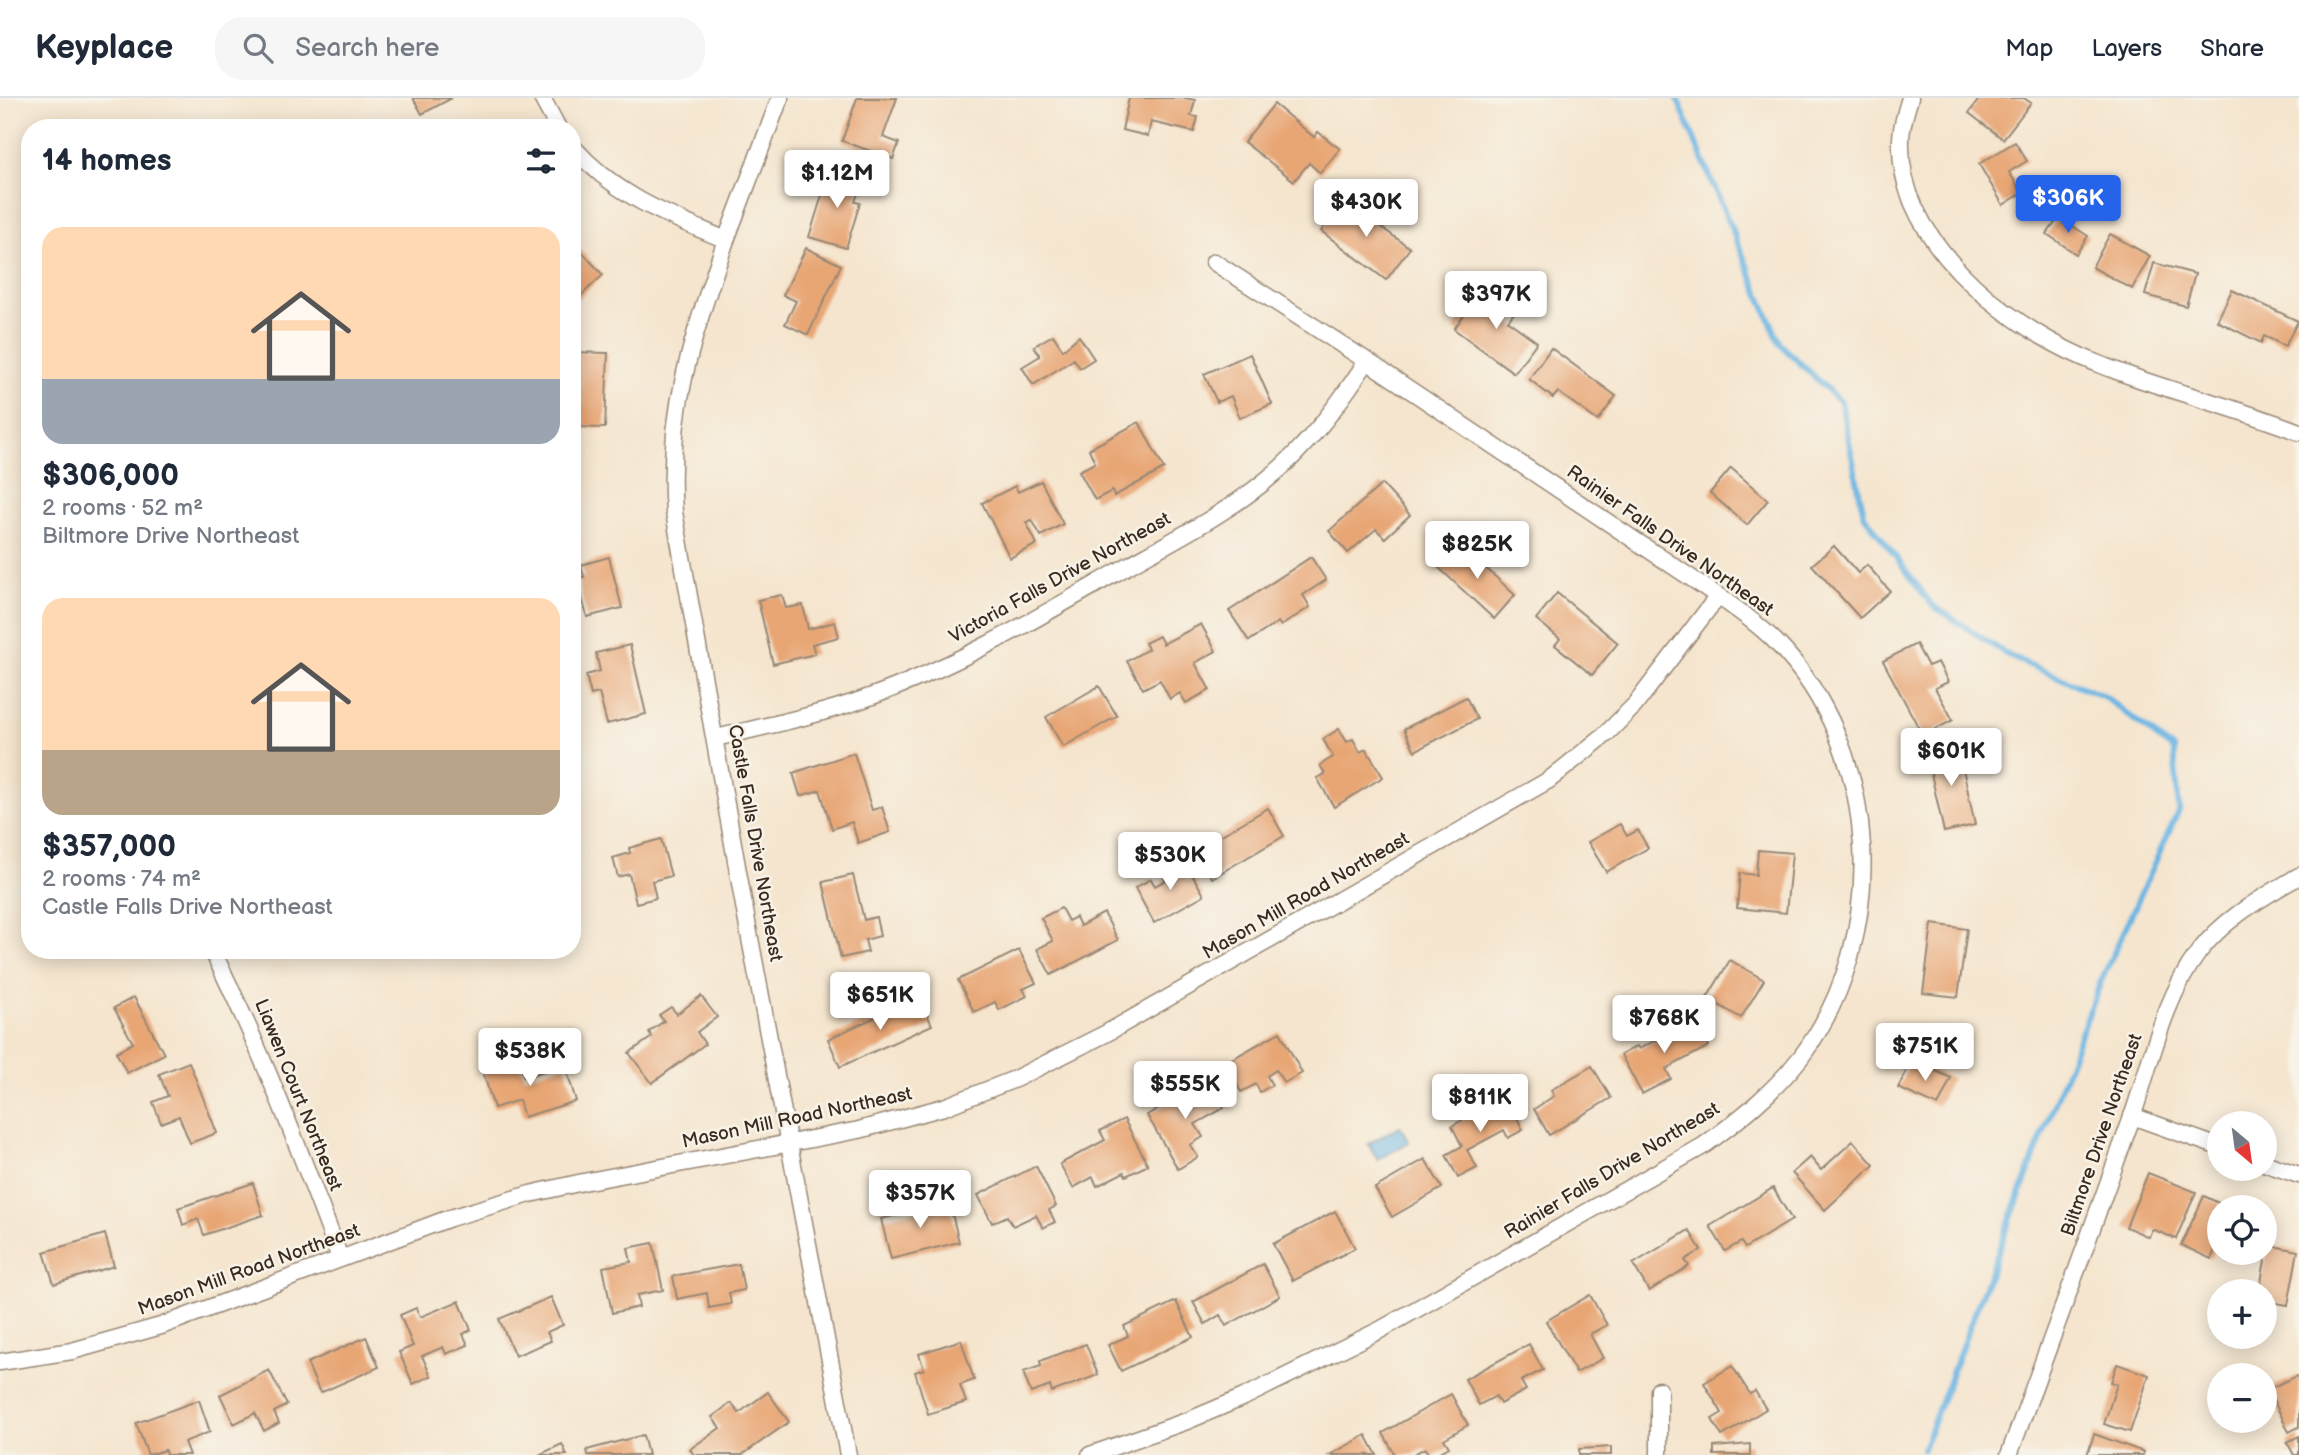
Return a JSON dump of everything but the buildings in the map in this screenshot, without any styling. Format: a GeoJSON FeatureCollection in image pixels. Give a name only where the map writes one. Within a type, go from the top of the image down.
{"type":"FeatureCollection","features":[{"type":"Feature","properties":{"kind":"street"},"geometry":{"type":"LineString","coordinates":[[542,98],[553,119]]}},
{"type":"Feature","properties":{"kind":"street","name":"Castle Falls Drive Northeast"},"geometry":{"type":"LineString","coordinates":[[780,98],[697,324],[677,403],[671,476],[686,585],[716,738],[748,928],[848,1455]]}},
{"type":"Feature","properties":{"kind":"street"},"geometry":{"type":"LineString","coordinates":[[1910,98],[1901,139],[1905,179],[1923,225],[1949,262],[1963,275],[2020,321],[2081,356],[2124,374],[2299,432]]}},
{"type":"Feature","properties":{"kind":"street"},"geometry":{"type":"LineString","coordinates":[[581,155],[600,174],[646,206],[726,240]]}},
{"type":"Feature","properties":{"kind":"street","name":"Rainier Falls Drive Northeast"},"geometry":{"type":"LineString","coordinates":[[1090,1455],[1187,1421],[1244,1397],[1392,1323],[1703,1146],[1775,1087],[1801,1057],[1822,1024],[1841,983],[1855,939],[1861,887],[1863,841],[1857,799],[1845,755],[1823,707],[1802,673],[1777,643],[1750,618],[1718,596],[1214,262]]}},
{"type":"Feature","properties":{"kind":"street","name":"Victoria Falls Drive Northeast"},"geometry":{"type":"LineString","coordinates":[[716,738],[864,699],[926,674],[1022,626],[1201,524],[1266,481],[1300,449],[1343,397],[1367,361]]}},
{"type":"Feature","properties":{"kind":"street","name":"Mason Mill Road Northeast"},"geometry":{"type":"LineString","coordinates":[[0,1362],[72,1351],[161,1326],[450,1218],[530,1194],[859,1130],[944,1107],[1014,1079],[1105,1034],[1549,780],[1625,715],[1658,677],[1718,596]]}},
{"type":"Feature","properties":{"kind":"street","name":"Biltmore Drive Northeast"},"geometry":{"type":"LineString","coordinates":[[2009,1455],[2181,978],[2220,928],[2243,909],[2299,876]]}},
{"type":"Feature","properties":{"kind":"street","name":"Liawen Court Northeast"},"geometry":{"type":"LineString","coordinates":[[216,959],[283,1108],[340,1258]]}},
{"type":"Feature","properties":{"kind":"street"},"geometry":{"type":"LineString","coordinates":[[2132,1116],[2207,1143]]}},
{"type":"Feature","properties":{"kind":"street"},"geometry":{"type":"LineString","coordinates":[[2277,1167],[2299,1175]]}},
{"type":"Feature","properties":{"kind":"street"},"geometry":{"type":"LineString","coordinates":[[1659,1390],[1659,1455]]}},
{"type":"Feature","properties":{"kind":"water"},"geometry":{"type":"Polygon","coordinates":[[[1400,1126],[1409,1142],[1378,1160],[1368,1144],[1400,1126]]]}},
{"type":"Feature","properties":{"kind":"waterway"},"geometry":{"type":"LineString","coordinates":[[1677,98],[1780,344],[1841,402],[1864,515],[1932,605],[2011,657],[2105,697],[2174,750],[2179,810],[2101,981],[1923,1449]]}}]}
